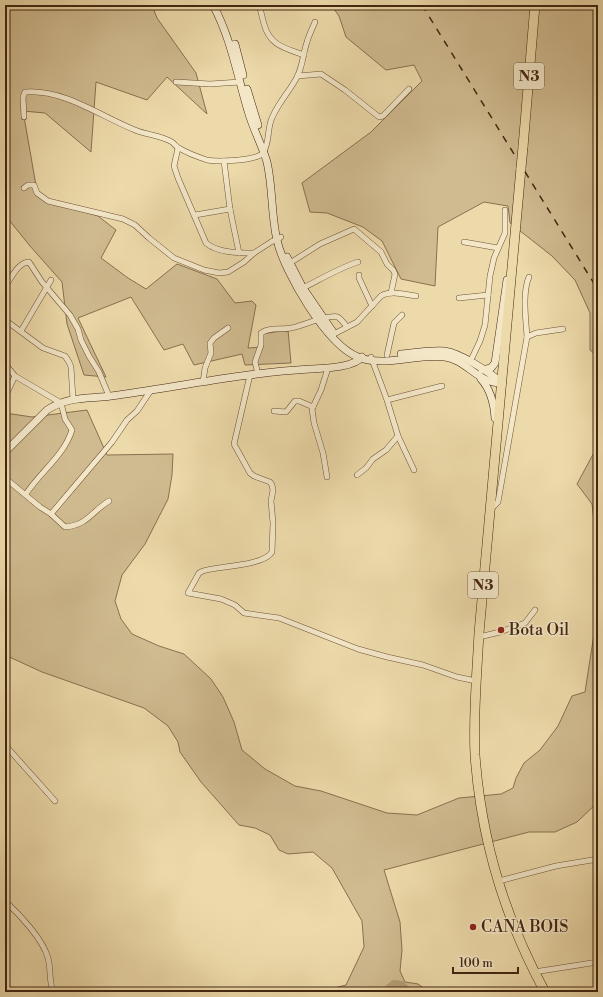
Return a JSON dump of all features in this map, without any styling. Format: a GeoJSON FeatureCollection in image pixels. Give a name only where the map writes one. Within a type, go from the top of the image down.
{"type":"FeatureCollection","features":[{"type":"Feature","properties":{"kind":"highway","name":"N3"},"geometry":{"type":"LineString","coordinates":[[535,5],[479,637],[475,730],[478,778],[485,827],[499,881],[509,914],[544,992]]}},
{"type":"Feature","properties":{"kind":"street"},"geometry":{"type":"LineString","coordinates":[[213,5],[230,44],[248,113],[272,168],[276,190],[279,238],[287,268],[297,287],[334,334],[343,343],[367,358],[387,400],[398,436],[414,470]]}},
{"type":"Feature","properties":{"kind":"street"},"geometry":{"type":"LineString","coordinates":[[218,5],[231,34],[264,149]]}},
{"type":"Feature","properties":{"kind":"street"},"geometry":{"type":"LineString","coordinates":[[259,5],[264,24],[273,41],[278,45],[304,55]]}},
{"type":"Feature","properties":{"kind":"street"},"geometry":{"type":"LineString","coordinates":[[24,117],[23,97],[25,92],[47,94],[66,98],[85,105],[137,131],[173,142],[178,148],[208,160],[224,161],[256,158],[264,149],[271,119],[298,76],[307,42],[315,22]]}},
{"type":"Feature","properties":{"kind":"street"},"geometry":{"type":"LineString","coordinates":[[298,76],[321,74],[345,90],[379,117],[383,116],[409,89]]}},
{"type":"Feature","properties":{"kind":"street"},"geometry":{"type":"LineString","coordinates":[[176,82],[210,84],[240,82]]}},
{"type":"Feature","properties":{"kind":"street"},"geometry":{"type":"LineString","coordinates":[[178,148],[174,166],[206,243],[217,249],[239,253],[254,253]]}},
{"type":"Feature","properties":{"kind":"street"},"geometry":{"type":"LineString","coordinates":[[224,161],[230,209],[239,253]]}},
{"type":"Feature","properties":{"kind":"street"},"geometry":{"type":"LineString","coordinates":[[24,188],[28,185],[34,185],[37,193],[48,201],[123,219],[135,225],[174,258],[204,270],[219,273],[228,272],[244,262],[254,253],[279,238]]}},
{"type":"Feature","properties":{"kind":"street"},"geometry":{"type":"LineString","coordinates":[[195,215],[230,209]]}},
{"type":"Feature","properties":{"kind":"street"},"geometry":{"type":"LineString","coordinates":[[470,362],[483,332],[490,276],[498,248],[505,233],[505,210]]}},
{"type":"Feature","properties":{"kind":"street"},"geometry":{"type":"LineString","coordinates":[[480,372],[488,370],[495,363],[516,215]]}},
{"type":"Feature","properties":{"kind":"street"},"geometry":{"type":"LineString","coordinates":[[290,264],[320,244],[354,229],[381,252],[393,270],[395,274],[391,293]]}},
{"type":"Feature","properties":{"kind":"street"},"geometry":{"type":"LineString","coordinates":[[279,238],[290,264],[333,340],[342,348],[367,358],[447,357],[502,382]]}},
{"type":"Feature","properties":{"kind":"street"},"geometry":{"type":"LineString","coordinates":[[464,242],[498,248]]}},
{"type":"Feature","properties":{"kind":"street"},"geometry":{"type":"LineString","coordinates":[[5,286],[18,266],[25,262],[29,262],[47,288],[70,315],[78,329],[81,340],[99,372],[109,396]]}},
{"type":"Feature","properties":{"kind":"street"},"geometry":{"type":"LineString","coordinates":[[304,288],[332,274],[344,266],[358,262]]}},
{"type":"Feature","properties":{"kind":"street"},"geometry":{"type":"LineString","coordinates":[[359,275],[372,306]]}},
{"type":"Feature","properties":{"kind":"street"},"geometry":{"type":"LineString","coordinates":[[490,510],[498,502],[527,337],[526,283],[529,277]]}},
{"type":"Feature","properties":{"kind":"street"},"geometry":{"type":"LineString","coordinates":[[21,331],[51,280]]}},
{"type":"Feature","properties":{"kind":"street"},"geometry":{"type":"LineString","coordinates":[[334,334],[357,322],[381,296],[391,293],[416,296]]}},
{"type":"Feature","properties":{"kind":"street"},"geometry":{"type":"LineString","coordinates":[[459,298],[488,295]]}},
{"type":"Feature","properties":{"kind":"street"},"geometry":{"type":"LineString","coordinates":[[258,374],[255,362],[261,346],[261,333],[263,331],[291,328],[336,315],[340,317],[347,327]]}},
{"type":"Feature","properties":{"kind":"street"},"geometry":{"type":"LineString","coordinates":[[387,355],[394,323],[402,315]]}},
{"type":"Feature","properties":{"kind":"street"},"geometry":{"type":"LineString","coordinates":[[5,320],[43,348],[65,356],[71,367],[73,399]]}},
{"type":"Feature","properties":{"kind":"street"},"geometry":{"type":"LineString","coordinates":[[202,382],[205,368],[211,353],[210,343],[214,338],[228,328]]}},
{"type":"Feature","properties":{"kind":"street"},"geometry":{"type":"LineString","coordinates":[[527,337],[536,333],[563,329]]}},
{"type":"Feature","properties":{"kind":"street"},"geometry":{"type":"LineString","coordinates":[[5,452],[47,410],[55,405],[73,399],[109,396],[279,371],[328,368],[352,364],[367,358],[436,351],[446,351],[454,354],[470,362],[480,372],[493,399],[496,450]]}},
{"type":"Feature","properties":{"kind":"street"},"geometry":{"type":"LineString","coordinates":[[5,364],[15,376],[61,403],[65,419],[72,430],[69,441],[62,451],[41,474],[26,494]]}},
{"type":"Feature","properties":{"kind":"street"},"geometry":{"type":"LineString","coordinates":[[327,477],[323,453],[314,423],[313,407],[321,390],[328,368]]}},
{"type":"Feature","properties":{"kind":"street"},"geometry":{"type":"LineString","coordinates":[[250,375],[234,444],[250,473],[270,482],[272,485],[272,552],[270,556],[264,559],[234,566],[203,570],[188,593],[221,598],[235,605],[244,613],[279,618],[358,649],[423,665],[476,681]]}},
{"type":"Feature","properties":{"kind":"street"},"geometry":{"type":"LineString","coordinates":[[5,397],[15,376]]}},
{"type":"Feature","properties":{"kind":"street"},"geometry":{"type":"LineString","coordinates":[[387,400],[442,386]]}},
{"type":"Feature","properties":{"kind":"street"},"geometry":{"type":"LineString","coordinates":[[51,514],[112,442],[127,420],[137,411],[151,390]]}},
{"type":"Feature","properties":{"kind":"street"},"geometry":{"type":"LineString","coordinates":[[274,411],[286,412],[295,401],[299,401],[313,407]]}},
{"type":"Feature","properties":{"kind":"street"},"geometry":{"type":"LineString","coordinates":[[357,476],[373,459],[386,450],[398,436]]}},
{"type":"Feature","properties":{"kind":"street"},"geometry":{"type":"LineString","coordinates":[[5,478],[40,507],[51,514],[65,527],[76,526],[90,517],[102,505],[109,501]]}},
{"type":"Feature","properties":{"kind":"street"},"geometry":{"type":"LineString","coordinates":[[479,637],[500,632],[525,623],[535,610]]}},
{"type":"Feature","properties":{"kind":"street"},"geometry":{"type":"LineString","coordinates":[[5,745],[55,801]]}},
{"type":"Feature","properties":{"kind":"street"},"geometry":{"type":"LineString","coordinates":[[499,881],[556,866],[598,859]]}},
{"type":"Feature","properties":{"kind":"street"},"geometry":{"type":"LineString","coordinates":[[5,901],[30,928],[45,951],[48,957],[53,992]]}},
{"type":"Feature","properties":{"kind":"street"},"geometry":{"type":"LineString","coordinates":[[534,972],[598,962]]}},
{"type":"Feature","properties":{"kind":"shaded area"},"geometry":{"type":"Polygon","coordinates":[[[5,5],[152,5],[157,18],[196,73],[207,114],[167,77],[147,100],[96,82],[91,152],[45,113],[23,111],[38,197],[98,216],[116,230],[101,258],[146,289],[177,264],[217,279],[235,303],[252,301],[256,305],[248,348],[263,347],[262,334],[288,330],[291,363],[245,365],[242,354],[194,365],[183,344],[164,350],[131,297],[78,318],[106,377],[84,375],[67,324],[62,282],[5,215],[5,5]]]}},
{"type":"Feature","properties":{"kind":"shaded area"},"geometry":{"type":"Polygon","coordinates":[[[331,5],[598,5],[598,556],[592,504],[577,484],[597,447],[596,355],[590,350],[590,313],[575,280],[552,256],[510,223],[508,206],[484,202],[438,227],[435,286],[401,279],[382,241],[363,227],[327,213],[310,212],[302,183],[371,132],[422,81],[414,65],[386,70],[346,37],[339,16],[331,5]]]}},
{"type":"Feature","properties":{"kind":"shaded area"},"geometry":{"type":"Polygon","coordinates":[[[87,410],[107,455],[173,454],[172,475],[168,499],[145,544],[122,575],[115,601],[121,619],[132,634],[159,646],[184,654],[211,679],[223,697],[234,722],[242,750],[265,769],[295,786],[321,791],[387,813],[417,815],[459,798],[501,794],[513,788],[516,778],[524,763],[540,750],[558,726],[572,696],[585,692],[598,608],[597,803],[577,822],[555,832],[529,832],[384,870],[400,922],[402,950],[400,971],[405,982],[418,984],[429,992],[318,992],[346,985],[364,947],[362,921],[332,868],[313,852],[288,854],[279,850],[270,835],[255,828],[239,825],[201,782],[180,752],[178,742],[168,726],[144,708],[42,672],[5,655],[5,413],[32,417],[87,410]]]}},
{"type":"Feature","properties":{"kind":"waterway"},"geometry":{"type":"LineString","coordinates":[[384,992],[394,984],[401,985],[409,992]]}},
{"type":"Feature","properties":{"kind":"railway"},"geometry":{"type":"LineString","coordinates":[[422,5],[598,290]]}},
{"type":"Feature","properties":{"kind":"place","name":"Bota Oil"},"geometry":{"type":"Point","coordinates":[501,630]}},
{"type":"Feature","properties":{"kind":"place","name":"CANA BOIS"},"geometry":{"type":"Point","coordinates":[473,927]}}]}
